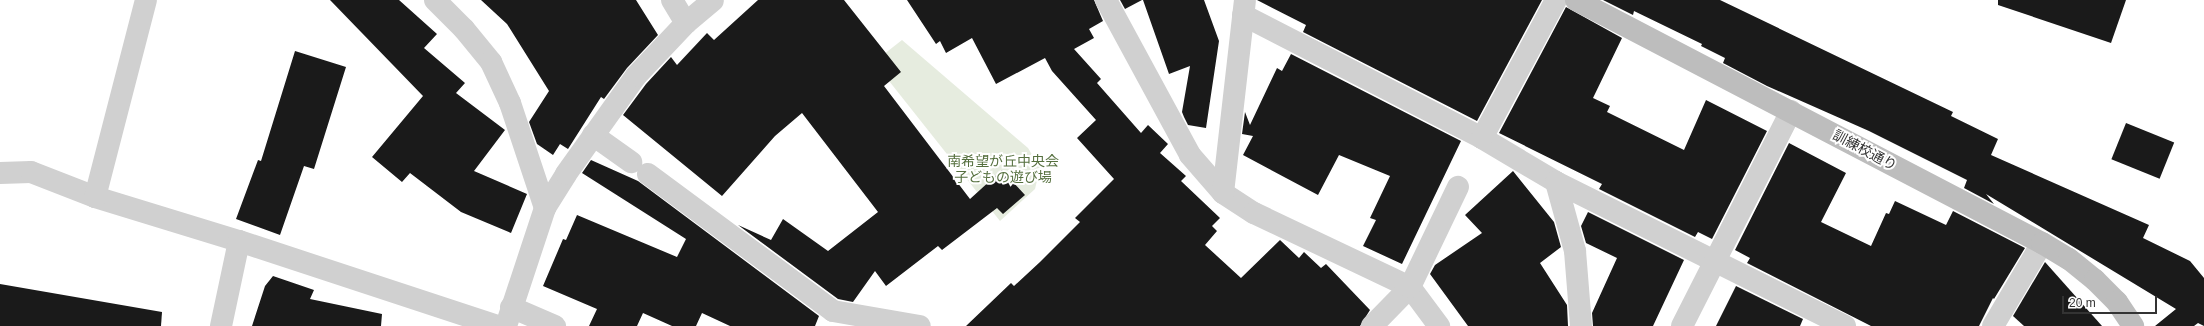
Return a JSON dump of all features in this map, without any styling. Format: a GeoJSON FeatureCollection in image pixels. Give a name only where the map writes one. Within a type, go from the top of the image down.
{"type":"FeatureCollection","features":[{"type":"Feature","properties":{"kind":"street"},"geometry":{"type":"LineString","coordinates":[[95,197],[146,0]]}},
{"type":"Feature","properties":{"kind":"street"},"geometry":{"type":"LineString","coordinates":[[435,0],[464,28],[491,62],[510,103],[545,208]]}},
{"type":"Feature","properties":{"kind":"street"},"geometry":{"type":"LineString","coordinates":[[672,0],[686,23]]}},
{"type":"Feature","properties":{"kind":"street"},"geometry":{"type":"LineString","coordinates":[[555,326],[509,316],[545,208],[593,134],[636,76],[686,23],[713,0]]}},
{"type":"Feature","properties":{"kind":"street"},"geometry":{"type":"LineString","coordinates":[[1106,0],[1190,155],[1223,193],[1254,213],[1410,287],[1439,326]]}},
{"type":"Feature","properties":{"kind":"street"},"geometry":{"type":"LineString","coordinates":[[1482,138],[1556,0]]}},
{"type":"Feature","properties":{"kind":"street","name":"訓練校通り"},"geometry":{"type":"LineString","coordinates":[[1576,0],[2042,242],[2069,259],[2095,280],[2117,302],[2133,326]]}},
{"type":"Feature","properties":{"kind":"street"},"geometry":{"type":"LineString","coordinates":[[1223,193],[1244,7],[1482,138],[1556,182],[1840,325]]}},
{"type":"Feature","properties":{"kind":"street"},"geometry":{"type":"LineString","coordinates":[[1682,326],[1791,111]]}},
{"type":"Feature","properties":{"kind":"street"},"geometry":{"type":"LineString","coordinates":[[593,134],[833,311],[920,326]]}},
{"type":"Feature","properties":{"kind":"street"},"geometry":{"type":"LineString","coordinates":[[0,173],[31,172],[95,197],[239,240],[497,326]]}},
{"type":"Feature","properties":{"kind":"street"},"geometry":{"type":"LineString","coordinates":[[1556,182],[1575,251],[1581,326]]}},
{"type":"Feature","properties":{"kind":"street"},"geometry":{"type":"LineString","coordinates":[[1372,326],[1410,287],[1458,187]]}},
{"type":"Feature","properties":{"kind":"street"},"geometry":{"type":"LineString","coordinates":[[220,326],[239,240]]}},
{"type":"Feature","properties":{"kind":"street"},"geometry":{"type":"LineString","coordinates":[[1993,326],[2042,242]]}},
{"type":"Feature","properties":{"kind":"green space","name":"南希望が丘中央会 子どもの遊び場"},"geometry":{"type":"Polygon","coordinates":[[[902,40],[1028,148],[1040,168],[1035,189],[1000,221],[874,62],[902,40]]]}},
{"type":"Feature","properties":{"kind":"building"},"geometry":{"type":"Polygon","coordinates":[[[330,0],[399,0],[437,34],[424,48],[465,83],[456,93],[505,130],[474,171],[527,194],[511,233],[461,212],[410,173],[402,182],[372,157],[423,96],[330,0]]]}},
{"type":"Feature","properties":{"kind":"building"},"geometry":{"type":"Polygon","coordinates":[[[481,0],[636,0],[658,35],[627,68],[604,99],[601,97],[568,149],[560,144],[553,155],[537,144],[529,122],[549,91],[507,24],[481,0]]]}},
{"type":"Feature","properties":{"kind":"building"},"geometry":{"type":"Polygon","coordinates":[[[758,0],[844,0],[901,72],[884,86],[970,199],[1002,170],[1025,195],[1003,214],[997,208],[942,250],[938,246],[886,286],[875,271],[853,302],[838,299],[738,225],[771,240],[783,219],[828,251],[878,212],[802,113],[775,136],[722,196],[623,115],[646,84],[671,57],[677,65],[707,33],[714,40],[758,0]]]}},
{"type":"Feature","properties":{"kind":"building"},"geometry":{"type":"Polygon","coordinates":[[[907,0],[1094,0],[1103,21],[1089,29],[1094,38],[1074,49],[1101,79],[1097,83],[1141,133],[1148,125],[1168,144],[1160,153],[1186,176],[1181,181],[1220,218],[1212,226],[1217,231],[1205,245],[1241,278],[1280,240],[1299,258],[1304,252],[1321,268],[1326,264],[1370,310],[1360,326],[966,326],[1011,283],[1014,286],[1040,262],[1080,222],[1075,218],[1114,179],[1077,138],[1096,120],[1052,71],[1045,58],[996,84],[972,38],[946,53],[940,41],[936,44],[907,0]]]}},
{"type":"Feature","properties":{"kind":"building"},"geometry":{"type":"Polygon","coordinates":[[[1120,0],[1142,0],[1125,9],[1120,0]]]}},
{"type":"Feature","properties":{"kind":"building"},"geometry":{"type":"Polygon","coordinates":[[[1143,0],[1204,0],[1219,41],[1206,128],[1188,125],[1184,117],[1182,112],[1190,66],[1169,74],[1143,0]]]}},
{"type":"Feature","properties":{"kind":"building"},"geometry":{"type":"Polygon","coordinates":[[[1257,0],[1542,0],[1477,121],[1303,32],[1306,25],[1257,0]]]}},
{"type":"Feature","properties":{"kind":"building"},"geometry":{"type":"Polygon","coordinates":[[[1603,0],[1720,0],[1953,112],[1951,116],[1998,139],[1991,155],[2149,225],[2143,238],[2190,261],[2204,278],[2204,326],[2198,323],[2194,326],[2155,326],[2176,309],[1986,194],[1994,204],[1964,188],[1967,180],[1869,131],[1767,86],[1723,63],[1725,58],[1701,46],[1702,44],[1634,11],[1633,15],[1603,0]]]}},
{"type":"Feature","properties":{"kind":"building"},"geometry":{"type":"Polygon","coordinates":[[[1998,0],[2126,0],[2111,43],[1998,5],[1998,0]]]}},
{"type":"Feature","properties":{"kind":"building"},"geometry":{"type":"Polygon","coordinates":[[[1566,7],[1622,38],[1593,98],[1610,106],[1607,112],[1684,150],[1706,100],[1767,131],[1712,239],[1698,232],[1695,237],[1599,189],[1602,184],[1499,133],[1566,7]]]}},
{"type":"Feature","properties":{"kind":"building"},"geometry":{"type":"Polygon","coordinates":[[[295,51],[346,67],[314,169],[304,166],[280,235],[236,219],[258,160],[261,161],[295,51]]]}},
{"type":"Feature","properties":{"kind":"building"},"geometry":{"type":"Polygon","coordinates":[[[1291,54],[1461,141],[1402,264],[1363,246],[1376,220],[1370,218],[1390,176],[1339,155],[1318,195],[1243,155],[1253,136],[1242,134],[1245,112],[1250,125],[1277,68],[1282,71],[1291,54]]]}},
{"type":"Feature","properties":{"kind":"building"},"geometry":{"type":"Polygon","coordinates":[[[2126,123],[2174,142],[2160,179],[2111,159],[2126,123]]]}},
{"type":"Feature","properties":{"kind":"building"},"geometry":{"type":"Polygon","coordinates":[[[1789,143],[1846,173],[1821,222],[1871,246],[1886,213],[1889,214],[1895,201],[1946,225],[1953,211],[2025,248],[1994,299],[1993,298],[1979,326],[1871,326],[1747,263],[1750,258],[1735,250],[1789,143]]]}},
{"type":"Feature","properties":{"kind":"building"},"geometry":{"type":"Polygon","coordinates":[[[591,160],[638,181],[819,316],[815,326],[730,326],[702,313],[696,326],[672,326],[643,313],[637,326],[589,326],[597,309],[543,286],[563,239],[566,240],[577,215],[677,257],[686,239],[582,173],[591,160]]]}},
{"type":"Feature","properties":{"kind":"building"},"geometry":{"type":"Polygon","coordinates":[[[1513,171],[1554,222],[1561,247],[1540,263],[1567,305],[1568,326],[1468,326],[1430,274],[1435,265],[1482,233],[1465,215],[1513,171]]]}},
{"type":"Feature","properties":{"kind":"building"},"geometry":{"type":"Polygon","coordinates":[[[1588,212],[1684,260],[1653,326],[1593,326],[1592,313],[1617,258],[1586,243],[1581,226],[1588,212]]]}},
{"type":"Feature","properties":{"kind":"building"},"geometry":{"type":"Polygon","coordinates":[[[2045,262],[2102,326],[2024,326],[2013,316],[2045,262]]]}},
{"type":"Feature","properties":{"kind":"building"},"geometry":{"type":"Polygon","coordinates":[[[273,276],[314,290],[310,299],[382,314],[381,326],[252,326],[265,286],[273,276]]]}},
{"type":"Feature","properties":{"kind":"building"},"geometry":{"type":"Polygon","coordinates":[[[0,284],[162,312],[161,326],[0,326],[0,284]]]}},
{"type":"Feature","properties":{"kind":"building"},"geometry":{"type":"Polygon","coordinates":[[[1736,286],[1803,319],[1800,326],[1716,326],[1736,286]]]}}]}
